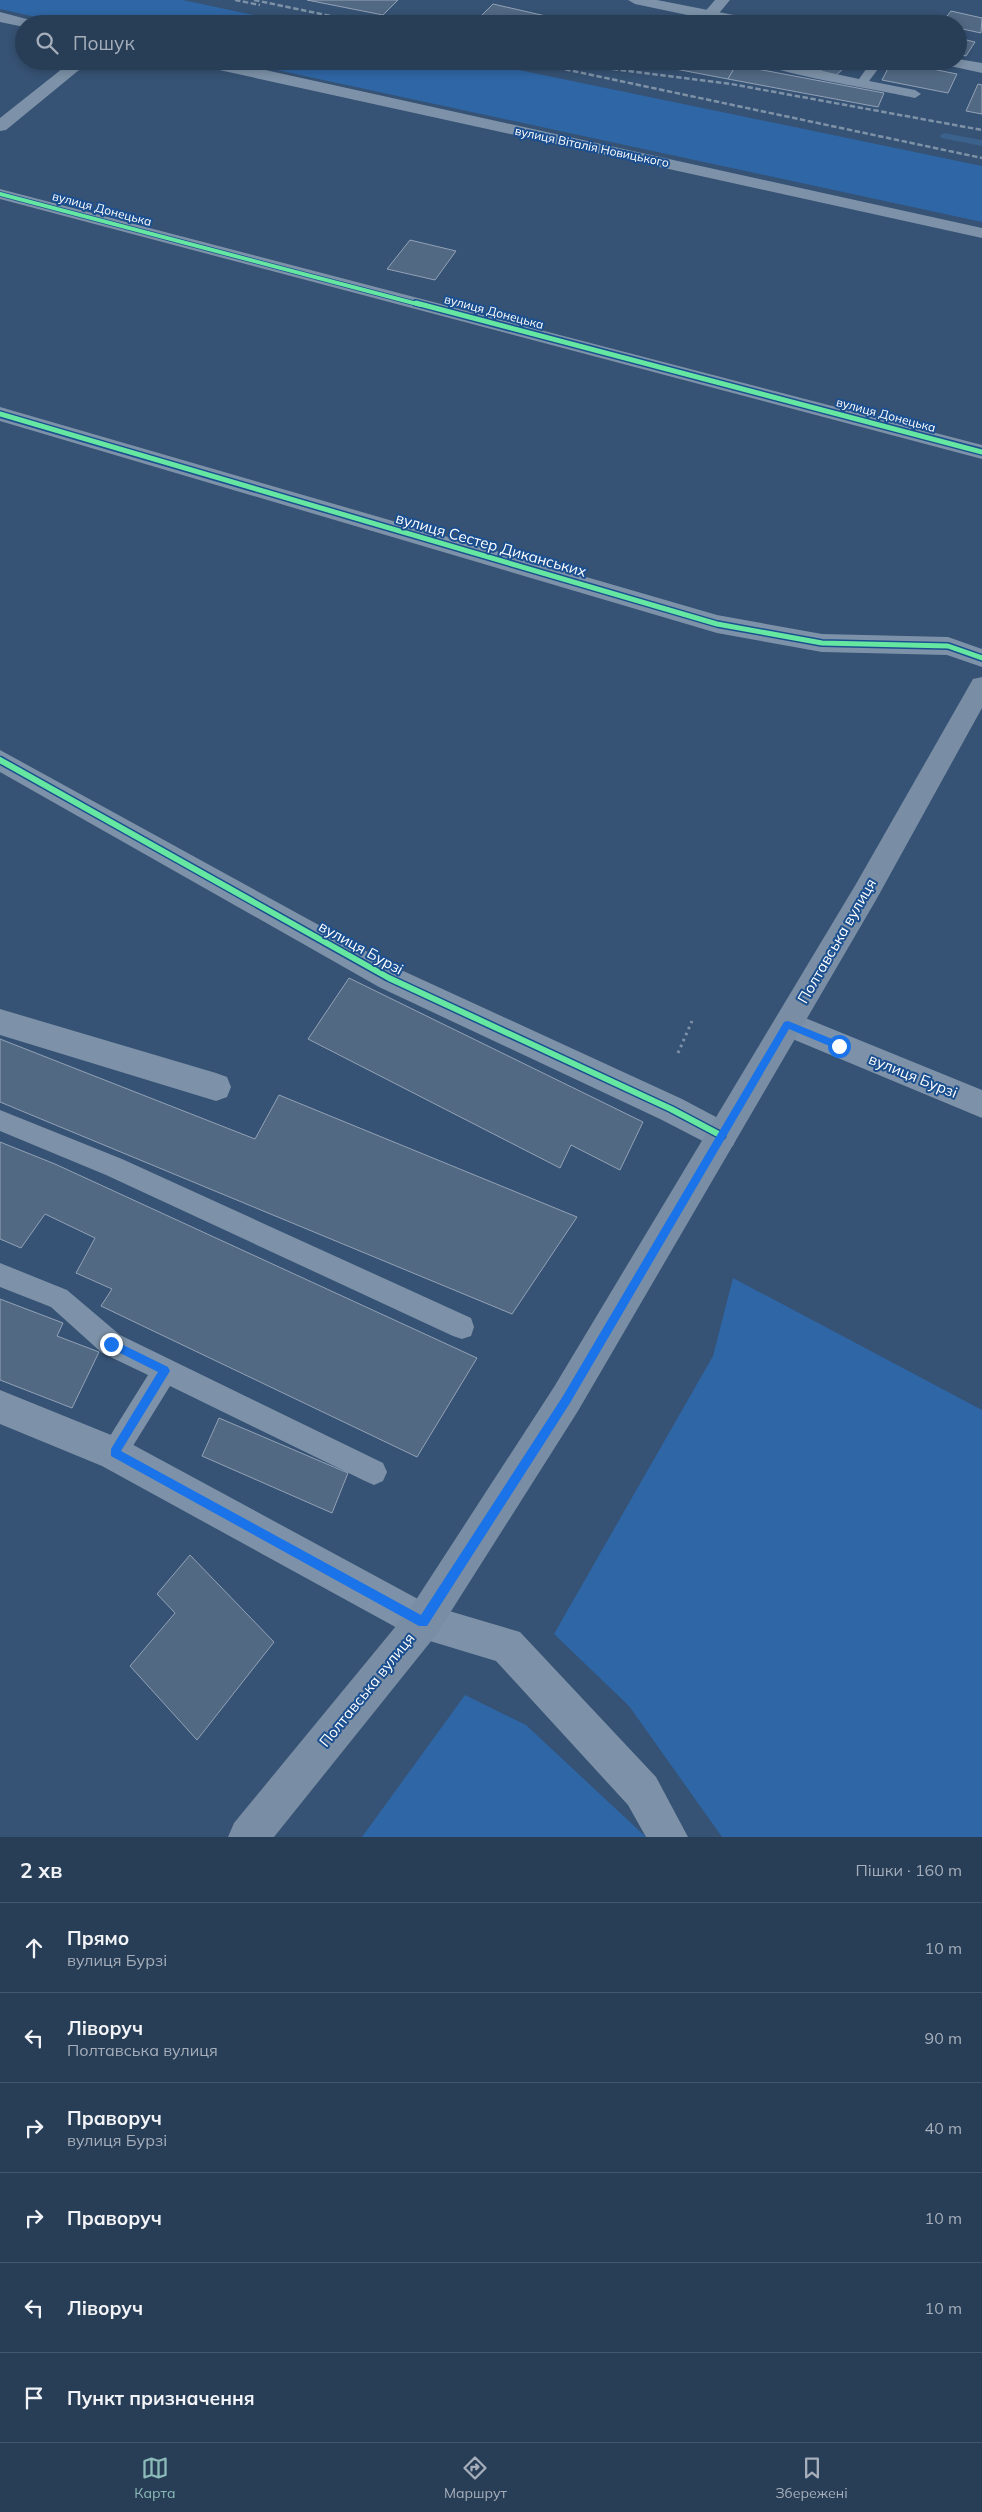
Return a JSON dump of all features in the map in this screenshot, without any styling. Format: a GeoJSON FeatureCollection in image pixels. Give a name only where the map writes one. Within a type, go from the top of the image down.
{"type":"FeatureCollection","features":[{"type":"Feature","properties":{"kind":"main road","name":"Полтавська вулиця"},"geometry":{"type":"LineString","coordinates":[[248,1837],[423,1622],[566,1399],[866,892],[980,693]]}},
{"type":"Feature","properties":{"kind":"street"},"geometry":{"type":"LineString","coordinates":[[635,0],[710,15],[723,0]]}},
{"type":"Feature","properties":{"kind":"street"},"geometry":{"type":"LineString","coordinates":[[0,18],[15,21]]}},
{"type":"Feature","properties":{"kind":"street"},"geometry":{"type":"LineString","coordinates":[[967,65],[982,68]]}},
{"type":"Feature","properties":{"kind":"street"},"geometry":{"type":"LineString","coordinates":[[0,126],[71,70]]}},
{"type":"Feature","properties":{"kind":"street","name":"вулиця Віталія Новицького"},"geometry":{"type":"LineString","coordinates":[[242,70],[982,233]]}},
{"type":"Feature","properties":{"kind":"street","name":"вулиця Донецька"},"geometry":{"type":"LineString","coordinates":[[0,194],[982,452]]}},
{"type":"Feature","properties":{"kind":"street","name":"вулиця Сестер Диканських"},"geometry":{"type":"LineString","coordinates":[[0,414],[717,624],[822,643],[948,646],[982,658]]}},
{"type":"Feature","properties":{"kind":"street","name":"вулиця Бурзі"},"geometry":{"type":"LineString","coordinates":[[0,760],[389,978],[670,1109],[722,1136]]}},
{"type":"Feature","properties":{"kind":"street"},"geometry":{"type":"LineString","coordinates":[[0,1022],[216,1087]]}},
{"type":"Feature","properties":{"kind":"street","name":"вулиця Бурзі"},"geometry":{"type":"LineString","coordinates":[[788,1024],[982,1104]]}},
{"type":"Feature","properties":{"kind":"street"},"geometry":{"type":"LineString","coordinates":[[0,1407],[114,1453],[423,1622],[507,1645],[642,1791],[668,1837]]}},
{"type":"Feature","properties":{"kind":"lane"},"geometry":{"type":"LineString","coordinates":[[794,70],[914,94]]}},
{"type":"Feature","properties":{"kind":"lane"},"geometry":{"type":"LineString","coordinates":[[861,84],[871,70]]}},
{"type":"Feature","properties":{"kind":"lane"},"geometry":{"type":"LineString","coordinates":[[0,1120],[114,1167],[462,1327]]}},
{"type":"Feature","properties":{"kind":"lane"},"geometry":{"type":"LineString","coordinates":[[0,1275],[59,1298],[111,1344],[374,1472]]}},
{"type":"Feature","properties":{"kind":"lane"},"geometry":{"type":"LineString","coordinates":[[114,1453],[165,1371]]}},
{"type":"Feature","properties":{"kind":"path"},"geometry":{"type":"LineString","coordinates":[[678,1053],[692,1022]]}},
{"type":"Feature","properties":{"kind":"shaded area"},"geometry":{"type":"Polygon","coordinates":[[[0,0],[183,0],[254,15],[27,15],[0,9],[0,0]]]}},
{"type":"Feature","properties":{"kind":"shaded area"},"geometry":{"type":"Polygon","coordinates":[[[278,70],[519,70],[982,166],[982,222],[278,70]]]}},
{"type":"Feature","properties":{"kind":"shaded area"},"geometry":{"type":"Polygon","coordinates":[[[733,1278],[982,1410],[982,1837],[722,1837],[629,1706],[554,1634],[713,1356],[733,1278]]]}},
{"type":"Feature","properties":{"kind":"shaded area"},"geometry":{"type":"Polygon","coordinates":[[[465,1695],[526,1725],[646,1837],[362,1837],[465,1695]]]}},
{"type":"Feature","properties":{"kind":"building"},"geometry":{"type":"Polygon","coordinates":[[[307,0],[398,0],[383,15],[307,0]]]}},
{"type":"Feature","properties":{"kind":"building"},"geometry":{"type":"Polygon","coordinates":[[[493,4],[541,15],[482,15],[493,4]]]}},
{"type":"Feature","properties":{"kind":"building"},"geometry":{"type":"Polygon","coordinates":[[[951,11],[982,18],[981,33],[967,30],[967,15],[948,15],[951,11]]]}},
{"type":"Feature","properties":{"kind":"building"},"geometry":{"type":"Polygon","coordinates":[[[967,40],[975,42],[967,54],[967,40]]]}},
{"type":"Feature","properties":{"kind":"building"},"geometry":{"type":"Polygon","coordinates":[[[681,70],[733,70],[728,79],[681,70]]]}},
{"type":"Feature","properties":{"kind":"building"},"geometry":{"type":"Polygon","coordinates":[[[733,70],[762,70],[884,93],[878,107],[728,79],[733,70]]]}},
{"type":"Feature","properties":{"kind":"building"},"geometry":{"type":"Polygon","coordinates":[[[819,70],[842,70],[835,76],[819,70]]]}},
{"type":"Feature","properties":{"kind":"building"},"geometry":{"type":"Polygon","coordinates":[[[887,70],[937,70],[957,74],[948,93],[882,80],[887,70]]]}},
{"type":"Feature","properties":{"kind":"building"},"geometry":{"type":"Polygon","coordinates":[[[978,84],[982,85],[982,114],[966,111],[978,84]]]}},
{"type":"Feature","properties":{"kind":"building"},"geometry":{"type":"Polygon","coordinates":[[[410,240],[456,251],[435,280],[387,269],[410,240]]]}},
{"type":"Feature","properties":{"kind":"building"},"geometry":{"type":"Polygon","coordinates":[[[349,978],[643,1122],[620,1170],[571,1145],[560,1168],[308,1039],[349,978]]]}},
{"type":"Feature","properties":{"kind":"building"},"geometry":{"type":"Polygon","coordinates":[[[0,1039],[255,1139],[279,1095],[577,1217],[512,1314],[0,1102],[0,1039]]]}},
{"type":"Feature","properties":{"kind":"building"},"geometry":{"type":"Polygon","coordinates":[[[0,1142],[55,1164],[477,1358],[417,1457],[101,1306],[112,1289],[76,1273],[95,1238],[45,1214],[21,1248],[0,1239],[0,1142]]]}},
{"type":"Feature","properties":{"kind":"building"},"geometry":{"type":"Polygon","coordinates":[[[0,1299],[63,1323],[57,1336],[99,1352],[72,1408],[0,1380],[0,1299]]]}},
{"type":"Feature","properties":{"kind":"building"},"geometry":{"type":"Polygon","coordinates":[[[219,1418],[348,1473],[332,1513],[202,1456],[219,1418]]]}},
{"type":"Feature","properties":{"kind":"building"},"geometry":{"type":"Polygon","coordinates":[[[190,1555],[274,1642],[197,1740],[130,1666],[175,1613],[157,1594],[190,1555]]]}},
{"type":"Feature","properties":{"kind":"waterway"},"geometry":{"type":"LineString","coordinates":[[944,136],[982,143]]}},
{"type":"Feature","properties":{"kind":"railway"},"geometry":{"type":"LineString","coordinates":[[235,0],[260,5]]}},
{"type":"Feature","properties":{"kind":"railway"},"geometry":{"type":"LineString","coordinates":[[254,0],[326,15]]}},
{"type":"Feature","properties":{"kind":"railway"},"geometry":{"type":"LineString","coordinates":[[568,70],[982,158]]}},
{"type":"Feature","properties":{"kind":"railway"},"geometry":{"type":"LineString","coordinates":[[620,70],[731,84],[982,130]]}},
{"type":"Feature","properties":{"kind":"cycle path"},"geometry":{"type":"LineString","coordinates":[[0,194],[982,452]]}},
{"type":"Feature","properties":{"kind":"cycle path"},"geometry":{"type":"LineString","coordinates":[[0,414],[717,624],[822,643],[948,646],[982,658]]}},
{"type":"Feature","properties":{"kind":"cycle path"},"geometry":{"type":"LineString","coordinates":[[0,760],[389,978],[671,1109],[722,1136]]}},
{"type":"Feature","properties":{"kind":"route"},"geometry":{"type":"LineString","coordinates":[[111,1344],[165,1371],[114,1453],[423,1622],[566,1399],[788,1024],[839,1046]]}}]}
